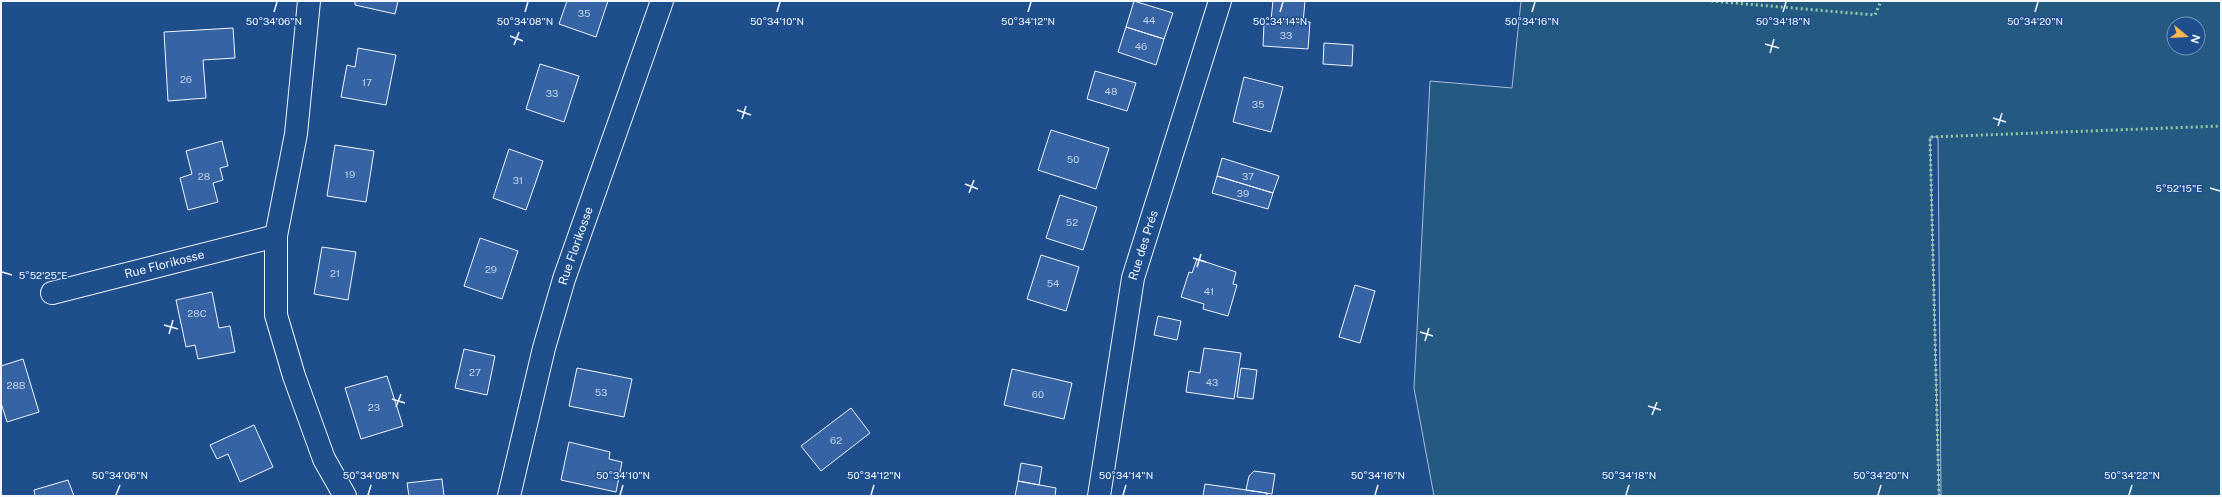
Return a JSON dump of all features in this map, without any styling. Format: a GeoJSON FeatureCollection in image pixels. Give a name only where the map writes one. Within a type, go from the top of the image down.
{"type":"FeatureCollection","features":[{"type":"Feature","properties":{"kind":"street"},"geometry":{"type":"LineString","coordinates":[[309,1],[296,134],[276,236],[276,315],[294,376],[324,459],[345,496]]}},
{"type":"Feature","properties":{"kind":"street","name":"Rue Florikosse"},"geometry":{"type":"LineString","coordinates":[[509,496],[544,348],[564,279],[662,1]]}},
{"type":"Feature","properties":{"kind":"street","name":"Rue des Prés"},"geometry":{"type":"LineString","coordinates":[[1099,496],[1133,278],[1220,1]]}},
{"type":"Feature","properties":{"kind":"street","name":"Rue Florikosse"},"geometry":{"type":"LineString","coordinates":[[52,293],[276,236]]}},
{"type":"Feature","properties":{"kind":"shaded area"},"geometry":{"type":"Polygon","coordinates":[[[1521,1],[2221,1],[2221,496],[1941,496],[1938,137],[1930,137],[1939,496],[1434,496],[1414,388],[1430,81],[1512,88],[1521,1]]]}},
{"type":"Feature","properties":{"kind":"building"},"geometry":{"type":"Polygon","coordinates":[[[355,1],[398,1],[395,14],[355,5],[355,1]]]}},
{"type":"Feature","properties":{"kind":"building"},"geometry":{"type":"Polygon","coordinates":[[[567,1],[608,1],[596,37],[559,24],[567,1]]]}},
{"type":"Feature","properties":{"kind":"building"},"geometry":{"type":"Polygon","coordinates":[[[1134,1],[1173,13],[1164,39],[1126,27],[1134,1]]]}},
{"type":"Feature","properties":{"kind":"building"},"geometry":{"type":"Polygon","coordinates":[[[1273,1],[1305,1],[1303,23],[1271,20],[1273,1]]]}},
{"type":"Feature","properties":{"kind":"building"},"geometry":{"type":"Polygon","coordinates":[[[1271,20],[1310,22],[1308,49],[1263,46],[1264,24],[1271,24],[1271,20]]]}},
{"type":"Feature","properties":{"kind":"building"},"geometry":{"type":"Polygon","coordinates":[[[1126,27],[1164,39],[1156,65],[1118,52],[1126,27]]]}},
{"type":"Feature","properties":{"kind":"building"},"geometry":{"type":"Polygon","coordinates":[[[233,28],[235,58],[203,60],[206,98],[168,101],[164,32],[233,28]]]}},
{"type":"Feature","properties":{"kind":"building"},"geometry":{"type":"Polygon","coordinates":[[[1324,43],[1353,45],[1352,66],[1323,64],[1324,43]]]}},
{"type":"Feature","properties":{"kind":"building"},"geometry":{"type":"Polygon","coordinates":[[[358,48],[396,55],[386,105],[341,97],[347,65],[355,67],[358,48]]]}},
{"type":"Feature","properties":{"kind":"building"},"geometry":{"type":"Polygon","coordinates":[[[540,64],[579,76],[564,122],[526,109],[540,64]]]}},
{"type":"Feature","properties":{"kind":"building"},"geometry":{"type":"Polygon","coordinates":[[[1095,71],[1136,83],[1127,111],[1087,99],[1095,71]]]}},
{"type":"Feature","properties":{"kind":"building"},"geometry":{"type":"Polygon","coordinates":[[[1244,77],[1283,87],[1271,132],[1233,122],[1244,77]]]}},
{"type":"Feature","properties":{"kind":"building"},"geometry":{"type":"Polygon","coordinates":[[[1051,130],[1109,148],[1096,189],[1038,170],[1051,130]]]}},
{"type":"Feature","properties":{"kind":"building"},"geometry":{"type":"Polygon","coordinates":[[[222,141],[228,166],[220,168],[223,180],[213,183],[218,202],[188,210],[180,178],[192,174],[186,151],[222,141]]]}},
{"type":"Feature","properties":{"kind":"building"},"geometry":{"type":"Polygon","coordinates":[[[335,145],[374,151],[366,202],[327,196],[335,145]]]}},
{"type":"Feature","properties":{"kind":"building"},"geometry":{"type":"Polygon","coordinates":[[[509,149],[543,161],[526,210],[493,198],[509,149]]]}},
{"type":"Feature","properties":{"kind":"building"},"geometry":{"type":"Polygon","coordinates":[[[1222,158],[1279,176],[1273,193],[1217,176],[1222,158]]]}},
{"type":"Feature","properties":{"kind":"building"},"geometry":{"type":"Polygon","coordinates":[[[1217,176],[1273,193],[1268,209],[1212,193],[1217,176]]]}},
{"type":"Feature","properties":{"kind":"building"},"geometry":{"type":"Polygon","coordinates":[[[1060,195],[1097,207],[1083,250],[1046,238],[1060,195]]]}},
{"type":"Feature","properties":{"kind":"building"},"geometry":{"type":"Polygon","coordinates":[[[480,238],[518,251],[502,299],[464,286],[480,238]]]}},
{"type":"Feature","properties":{"kind":"building"},"geometry":{"type":"Polygon","coordinates":[[[322,247],[356,252],[348,300],[314,294],[322,247]]]}},
{"type":"Feature","properties":{"kind":"building"},"geometry":{"type":"Polygon","coordinates":[[[1041,255],[1079,267],[1066,311],[1027,299],[1041,255]]]}},
{"type":"Feature","properties":{"kind":"building"},"geometry":{"type":"Polygon","coordinates":[[[1197,259],[1236,272],[1233,284],[1237,285],[1228,316],[1203,309],[1204,304],[1181,297],[1189,272],[1192,273],[1197,259]]]}},
{"type":"Feature","properties":{"kind":"building"},"geometry":{"type":"Polygon","coordinates":[[[1355,285],[1375,291],[1360,343],[1339,337],[1355,285]]]}},
{"type":"Feature","properties":{"kind":"building"},"geometry":{"type":"Polygon","coordinates":[[[212,292],[219,328],[230,326],[235,352],[198,359],[195,345],[186,347],[176,300],[212,292]]]}},
{"type":"Feature","properties":{"kind":"building"},"geometry":{"type":"Polygon","coordinates":[[[1158,316],[1181,321],[1177,340],[1154,335],[1158,316]]]}},
{"type":"Feature","properties":{"kind":"building"},"geometry":{"type":"Polygon","coordinates":[[[1204,348],[1241,353],[1234,399],[1186,392],[1189,371],[1200,373],[1204,348]]]}},
{"type":"Feature","properties":{"kind":"building"},"geometry":{"type":"Polygon","coordinates":[[[464,349],[495,356],[487,395],[455,388],[464,349]]]}},
{"type":"Feature","properties":{"kind":"building"},"geometry":{"type":"Polygon","coordinates":[[[23,359],[39,412],[7,422],[1,403],[1,366],[23,359]]]}},
{"type":"Feature","properties":{"kind":"building"},"geometry":{"type":"Polygon","coordinates":[[[577,368],[632,379],[624,417],[569,406],[577,368]]]}},
{"type":"Feature","properties":{"kind":"building"},"geometry":{"type":"Polygon","coordinates":[[[1241,368],[1257,370],[1253,399],[1237,397],[1241,368]]]}},
{"type":"Feature","properties":{"kind":"building"},"geometry":{"type":"Polygon","coordinates":[[[1012,369],[1072,383],[1064,419],[1004,405],[1012,369]]]}},
{"type":"Feature","properties":{"kind":"building"},"geometry":{"type":"Polygon","coordinates":[[[387,376],[403,426],[361,439],[345,388],[387,376]]]}},
{"type":"Feature","properties":{"kind":"building"},"geometry":{"type":"Polygon","coordinates":[[[851,408],[870,433],[821,471],[801,446],[851,408]]]}},
{"type":"Feature","properties":{"kind":"building"},"geometry":{"type":"Polygon","coordinates":[[[254,425],[273,467],[240,482],[228,454],[217,459],[210,445],[254,425]]]}},
{"type":"Feature","properties":{"kind":"building"},"geometry":{"type":"Polygon","coordinates":[[[569,442],[610,452],[609,459],[622,462],[616,492],[561,480],[569,442]]]}},
{"type":"Feature","properties":{"kind":"building"},"geometry":{"type":"Polygon","coordinates":[[[1021,463],[1042,467],[1039,485],[1018,481],[1021,463]]]}},
{"type":"Feature","properties":{"kind":"building"},"geometry":{"type":"Polygon","coordinates":[[[1254,471],[1275,474],[1272,494],[1246,490],[1249,476],[1254,471]]]}},
{"type":"Feature","properties":{"kind":"building"},"geometry":{"type":"Polygon","coordinates":[[[442,479],[444,496],[409,496],[407,483],[442,479]]]}},
{"type":"Feature","properties":{"kind":"building"},"geometry":{"type":"Polygon","coordinates":[[[68,480],[74,496],[35,496],[34,490],[68,480]]]}},
{"type":"Feature","properties":{"kind":"building"},"geometry":{"type":"Polygon","coordinates":[[[1018,481],[1056,488],[1055,496],[1015,496],[1018,481]]]}},
{"type":"Feature","properties":{"kind":"building"},"geometry":{"type":"Polygon","coordinates":[[[1205,484],[1267,493],[1267,496],[1203,496],[1205,484]]]}},
{"type":"Feature","properties":{"kind":"hedge"},"geometry":{"type":"LineString","coordinates":[[1711,1],[1875,15],[1881,1]]}},
{"type":"Feature","properties":{"kind":"hedge"},"geometry":{"type":"LineString","coordinates":[[1939,496],[1930,137],[2221,126]]}}]}
